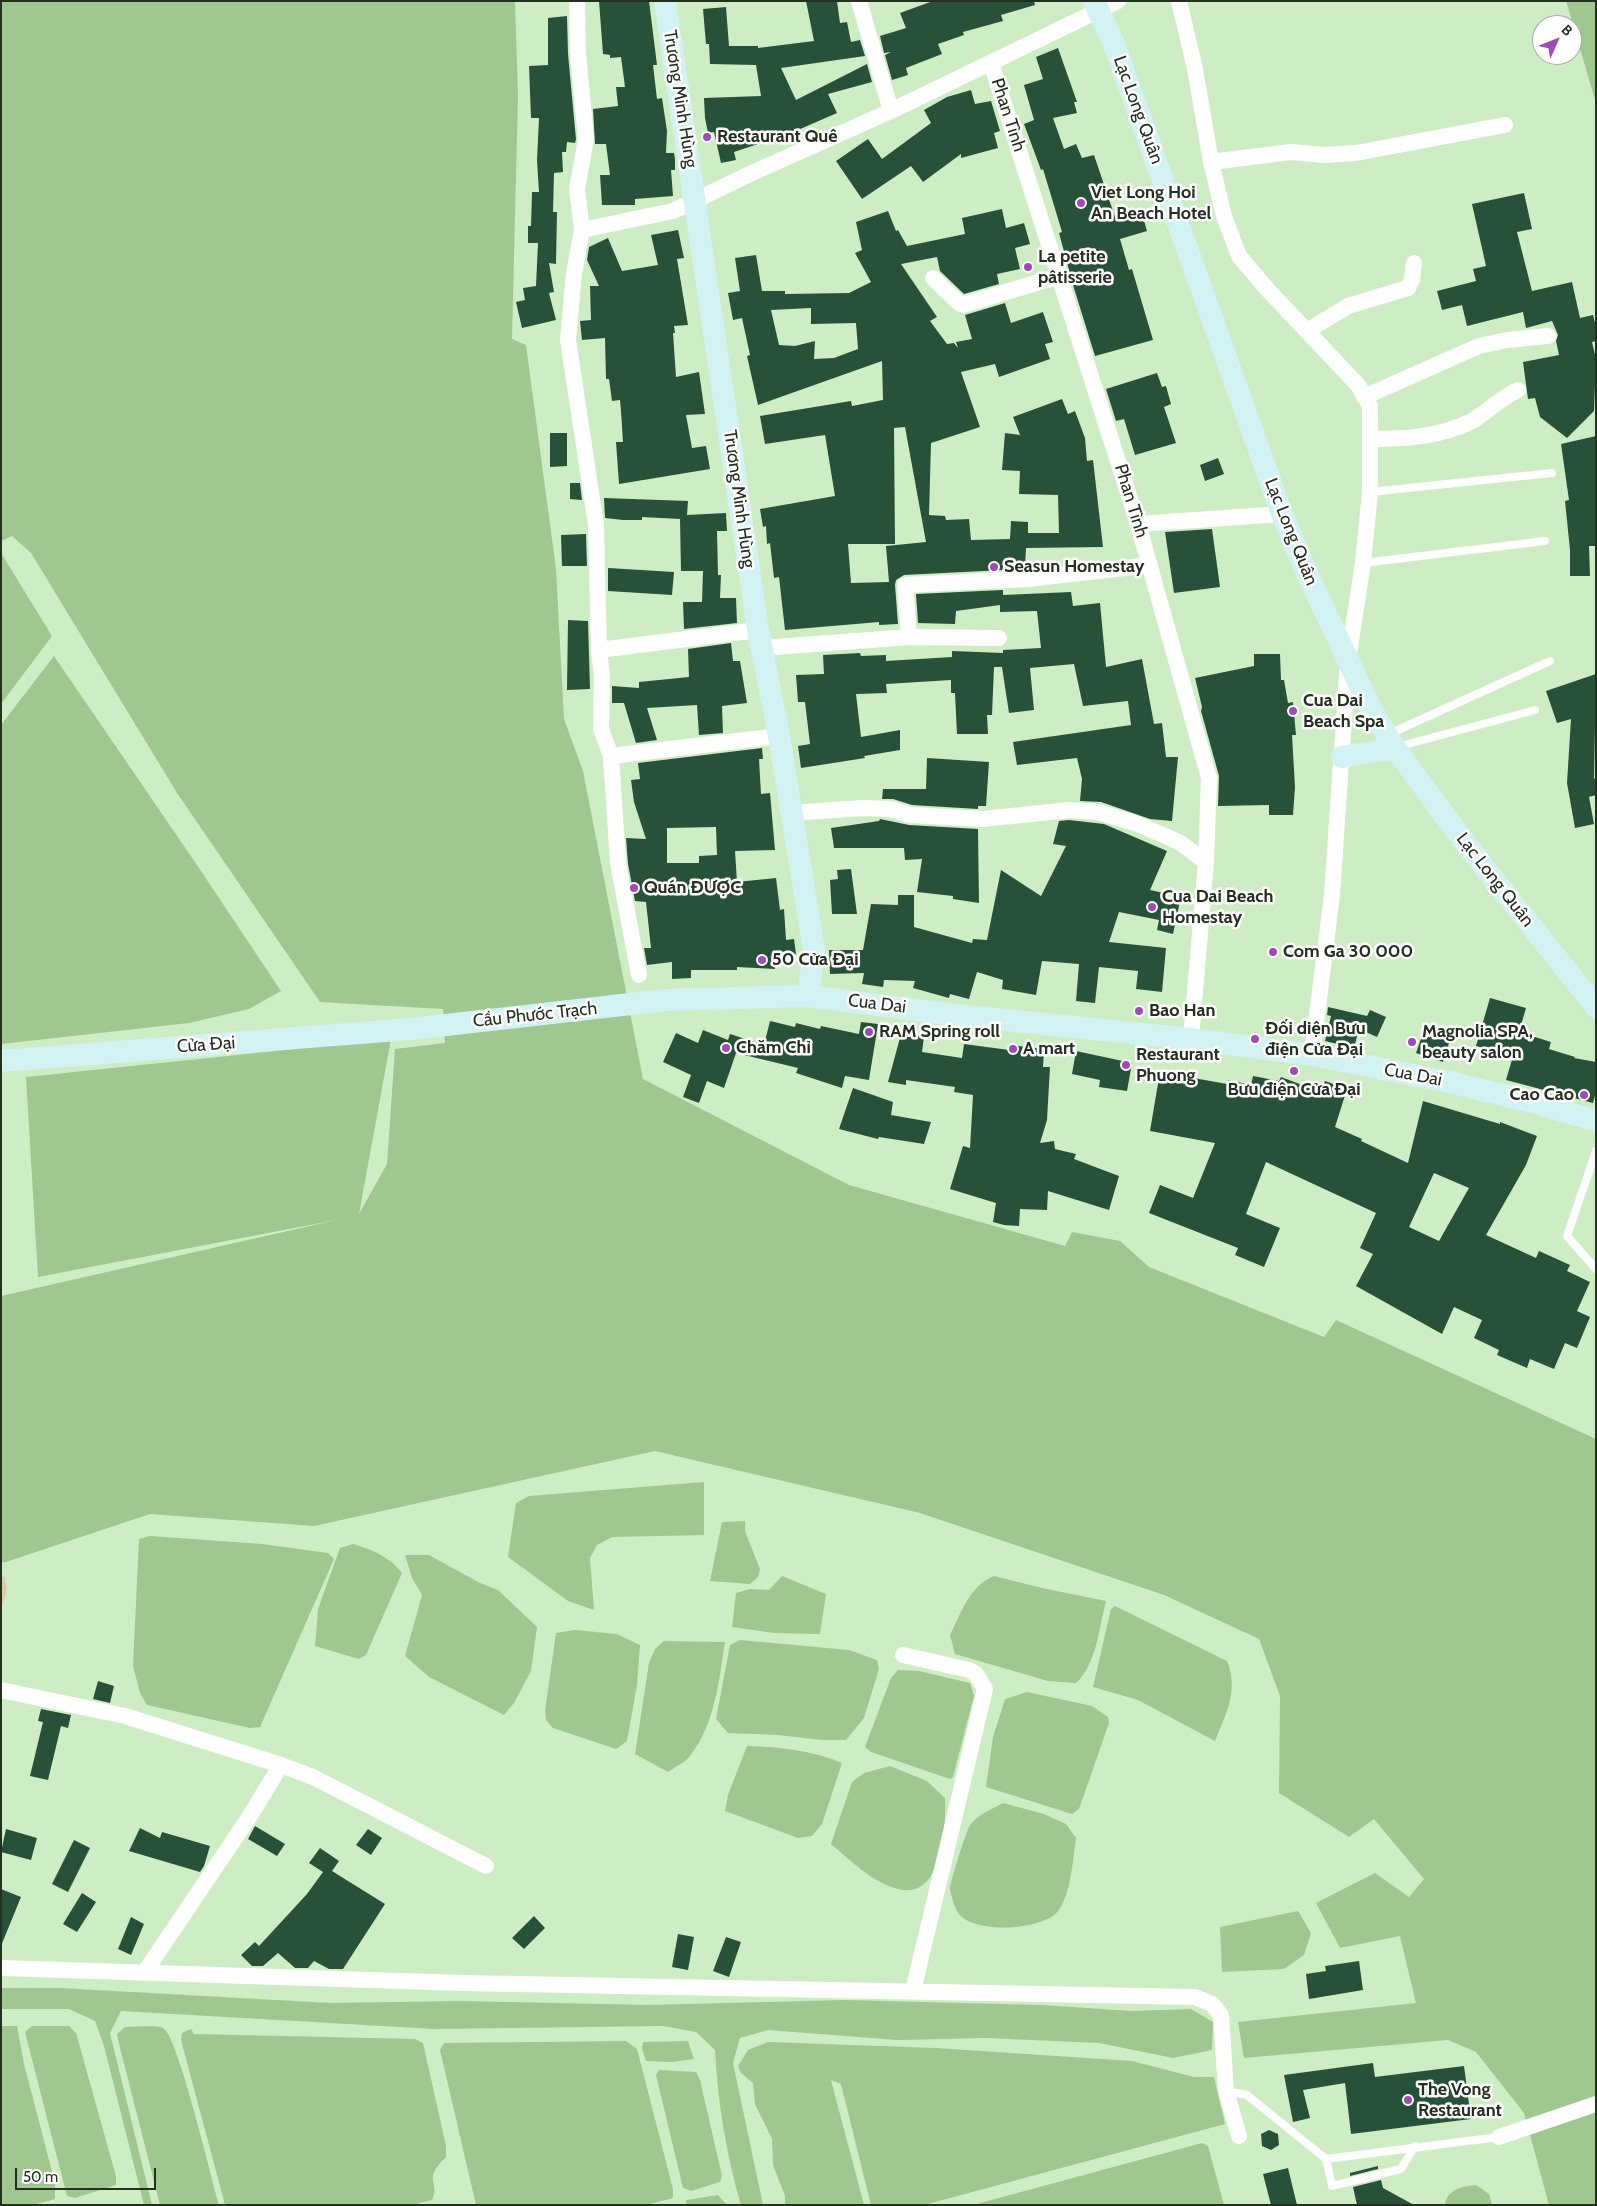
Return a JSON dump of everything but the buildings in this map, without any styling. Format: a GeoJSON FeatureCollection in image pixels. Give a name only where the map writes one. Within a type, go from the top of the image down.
{"type":"FeatureCollection","features":[{"type":"Feature","properties":{"kind":"street"},"geometry":{"type":"LineString","coordinates":[[577,1],[578,53],[586,139],[577,189],[582,230],[574,273],[568,340],[596,525],[599,650],[602,676],[601,729],[610,756],[618,863],[639,975]]}},
{"type":"Feature","properties":{"kind":"street","name":"Trương Minh Hùng"},"geometry":{"type":"LineString","coordinates":[[665,1],[760,639],[814,950],[808,996]]}},
{"type":"Feature","properties":{"kind":"street"},"geometry":{"type":"LineString","coordinates":[[859,1],[891,111]]}},
{"type":"Feature","properties":{"kind":"street"},"geometry":{"type":"LineString","coordinates":[[1179,1],[1195,69],[1211,162],[1224,216],[1239,256],[1267,289],[1358,386],[1370,406],[1370,492],[1363,563],[1348,660],[1332,895],[1312,1055]]}},
{"type":"Feature","properties":{"kind":"street"},"geometry":{"type":"LineString","coordinates":[[582,230],[674,211],[991,63],[1104,4]]}},
{"type":"Feature","properties":{"kind":"street","name":"Lạc Long Quân"},"geometry":{"type":"LineString","coordinates":[[1104,4],[1114,44],[1282,514],[1307,573],[1371,709],[1391,742],[1468,847],[1596,1007]]}},
{"type":"Feature","properties":{"kind":"street","name":"Phan Tình"},"geometry":{"type":"LineString","coordinates":[[991,63],[1138,524],[1209,778],[1206,862],[1191,1039]]}},
{"type":"Feature","properties":{"kind":"street"},"geometry":{"type":"LineString","coordinates":[[1211,162],[1292,152],[1324,155],[1356,153],[1505,125]]}},
{"type":"Feature","properties":{"kind":"street"},"geometry":{"type":"LineString","coordinates":[[1307,331],[1348,306],[1408,288],[1412,280],[1414,262]]}},
{"type":"Feature","properties":{"kind":"street"},"geometry":{"type":"LineString","coordinates":[[933,278],[959,304],[963,305],[1059,276]]}},
{"type":"Feature","properties":{"kind":"street"},"geometry":{"type":"LineString","coordinates":[[1364,397],[1479,346],[1506,340],[1548,336]]}},
{"type":"Feature","properties":{"kind":"street"},"geometry":{"type":"LineString","coordinates":[[1371,439],[1409,439],[1453,428],[1470,422],[1503,397],[1518,390]]}},
{"type":"Feature","properties":{"kind":"street"},"geometry":{"type":"LineString","coordinates":[[1138,524],[1282,514]]}},
{"type":"Feature","properties":{"kind":"street"},"geometry":{"type":"LineString","coordinates":[[909,637],[905,585],[1028,579],[1150,565]]}},
{"type":"Feature","properties":{"kind":"street"},"geometry":{"type":"LineString","coordinates":[[599,650],[760,639],[999,638]]}},
{"type":"Feature","properties":{"kind":"street"},"geometry":{"type":"LineString","coordinates":[[610,756],[778,736]]}},
{"type":"Feature","properties":{"kind":"street"},"geometry":{"type":"LineString","coordinates":[[1342,757],[1391,742]]}},
{"type":"Feature","properties":{"kind":"street"},"geometry":{"type":"LineString","coordinates":[[791,813],[862,808],[890,809],[910,815],[983,818],[1069,810],[1098,812],[1135,823],[1179,842],[1206,862]]}},
{"type":"Feature","properties":{"kind":"street","name":"Cua Dai"},"geometry":{"type":"LineString","coordinates":[[659,1001],[808,996],[947,1014],[1191,1039],[1312,1055],[1449,1082],[1536,1103],[1596,1121]]}},
{"type":"Feature","properties":{"kind":"street","name":"Cầu Phước Trạch"},"geometry":{"type":"LineString","coordinates":[[411,1030],[659,1001]]}},
{"type":"Feature","properties":{"kind":"street","name":"Cửa Đại"},"geometry":{"type":"LineString","coordinates":[[1,1061],[411,1030]]}},
{"type":"Feature","properties":{"kind":"street"},"geometry":{"type":"LineString","coordinates":[[903,1655],[968,1670],[976,1674],[985,1689],[913,1991]]}},
{"type":"Feature","properties":{"kind":"street"},"geometry":{"type":"LineString","coordinates":[[1,1690],[125,1716],[280,1764],[313,1777],[486,1866]]}},
{"type":"Feature","properties":{"kind":"street"},"geometry":{"type":"LineString","coordinates":[[144,1973],[248,1818],[280,1764]]}},
{"type":"Feature","properties":{"kind":"street"},"geometry":{"type":"LineString","coordinates":[[1,1968],[463,1983],[1195,1997],[1212,2004],[1221,2015],[1226,2091],[1239,2136]]}},
{"type":"Feature","properties":{"kind":"street"},"geometry":{"type":"LineString","coordinates":[[1499,2138],[1596,2104]]}},
{"type":"Feature","properties":{"kind":"lane"},"geometry":{"type":"LineString","coordinates":[[1370,492],[1552,473]]}},
{"type":"Feature","properties":{"kind":"lane"},"geometry":{"type":"LineString","coordinates":[[1363,563],[1545,541]]}},
{"type":"Feature","properties":{"kind":"lane"},"geometry":{"type":"LineString","coordinates":[[1391,742],[1550,661]]}},
{"type":"Feature","properties":{"kind":"lane"},"geometry":{"type":"LineString","coordinates":[[1391,742],[1536,710]]}},
{"type":"Feature","properties":{"kind":"lane"},"geometry":{"type":"LineString","coordinates":[[1596,1151],[1566,1236],[1596,1269]]}},
{"type":"Feature","properties":{"kind":"lane"},"geometry":{"type":"LineString","coordinates":[[1226,2091],[1248,2095],[1326,2159],[1332,2186],[1401,2169],[1416,2146]]}},
{"type":"Feature","properties":{"kind":"lane"},"geometry":{"type":"LineString","coordinates":[[1326,2159],[1416,2146],[1499,2138]]}},
{"type":"Feature","properties":{"kind":"shaded area"},"geometry":{"type":"Polygon","coordinates":[[[1,1],[515,1],[518,96],[512,339],[526,345],[556,569],[564,719],[583,771],[643,1079],[849,1185],[1065,1246],[1072,1232],[1120,1241],[1149,1267],[1324,1337],[1336,1320],[1596,1439],[1596,2205],[1549,2205],[1524,2113],[1476,2052],[1448,2040],[1244,2058],[1238,2022],[1416,2003],[1400,1936],[1340,1948],[1316,1903],[1375,1873],[1409,1897],[1424,1879],[1374,1819],[1349,1837],[1279,1793],[1280,1696],[1259,1639],[1164,1595],[920,1513],[655,1451],[314,1526],[150,1514],[6,1562],[1,1562],[1,1296],[336,1220],[38,1277],[26,1077],[391,1039],[359,1214],[387,1164],[395,1049],[445,1043],[443,1009],[320,1002],[177,793],[31,553],[12,536],[1,541],[1,1]]]}},
{"type":"Feature","properties":{"kind":"shaded area"},"geometry":{"type":"Polygon","coordinates":[[[1566,1],[1596,1],[1596,103],[1582,55],[1582,15],[1570,15],[1566,1]]]}},
{"type":"Feature","properties":{"kind":"shaded area"},"geometry":{"type":"Polygon","coordinates":[[[1,553],[52,636],[1,704],[1,553]]]}},
{"type":"Feature","properties":{"kind":"shaded area"},"geometry":{"type":"Polygon","coordinates":[[[54,656],[281,991],[249,1009],[189,1023],[1,1044],[1,725],[54,656]]]}},
{"type":"Feature","properties":{"kind":"shaded area"},"geometry":{"type":"Polygon","coordinates":[[[704,1482],[704,1535],[612,1537],[597,1545],[590,1558],[594,1610],[568,1601],[508,1557],[516,1503],[529,1496],[704,1482]]]}},
{"type":"Feature","properties":{"kind":"shaded area"},"geometry":{"type":"Polygon","coordinates":[[[745,1521],[745,1531],[760,1569],[758,1577],[750,1584],[710,1581],[722,1522],[745,1521]]]}},
{"type":"Feature","properties":{"kind":"shaded area"},"geometry":{"type":"Polygon","coordinates":[[[150,1536],[262,1544],[328,1553],[334,1559],[260,1727],[250,1728],[147,1705],[140,1693],[133,1666],[139,1539],[150,1536]]]}},
{"type":"Feature","properties":{"kind":"shaded area"},"geometry":{"type":"Polygon","coordinates":[[[353,1544],[380,1555],[402,1573],[366,1655],[359,1659],[315,1646],[318,1609],[340,1548],[353,1544]]]}},
{"type":"Feature","properties":{"kind":"shaded area"},"geometry":{"type":"Polygon","coordinates":[[[405,1555],[429,1555],[480,1583],[498,1590],[537,1627],[531,1671],[514,1703],[504,1715],[429,1677],[405,1656],[422,1595],[412,1578],[405,1555]]]}},
{"type":"Feature","properties":{"kind":"shaded area"},"geometry":{"type":"Polygon","coordinates":[[[1,1576],[4,1577],[7,1588],[1,1612],[1,1576]]]}},
{"type":"Feature","properties":{"kind":"shaded area"},"geometry":{"type":"Polygon","coordinates":[[[782,1576],[826,1594],[820,1634],[774,1633],[732,1627],[736,1593],[750,1589],[769,1590],[782,1576]]]}},
{"type":"Feature","properties":{"kind":"shaded area"},"geometry":{"type":"Polygon","coordinates":[[[994,1576],[1106,1601],[1093,1656],[1089,1666],[1076,1683],[1048,1681],[955,1654],[950,1635],[962,1609],[972,1593],[986,1580],[994,1576]]]}},
{"type":"Feature","properties":{"kind":"shaded area"},"geometry":{"type":"Polygon","coordinates":[[[1115,1606],[1227,1661],[1232,1682],[1230,1702],[1215,1741],[1138,1700],[1093,1687],[1111,1609],[1115,1606]]]}},
{"type":"Feature","properties":{"kind":"shaded area"},"geometry":{"type":"Polygon","coordinates":[[[575,1630],[617,1634],[640,1645],[637,1685],[627,1741],[616,1749],[553,1728],[546,1720],[545,1711],[556,1633],[575,1630]]]}},
{"type":"Feature","properties":{"kind":"shaded area"},"geometry":{"type":"Polygon","coordinates":[[[740,1640],[849,1650],[877,1660],[879,1669],[864,1718],[846,1740],[728,1733],[716,1719],[730,1645],[740,1640]]]}},
{"type":"Feature","properties":{"kind":"shaded area"},"geometry":{"type":"Polygon","coordinates":[[[664,1641],[725,1642],[715,1702],[705,1730],[688,1758],[668,1772],[635,1754],[649,1663],[655,1649],[664,1641]]]}},
{"type":"Feature","properties":{"kind":"shaded area"},"geometry":{"type":"Polygon","coordinates":[[[898,1670],[919,1671],[970,1683],[974,1696],[953,1777],[950,1779],[871,1752],[865,1747],[891,1678],[898,1670]]]}},
{"type":"Feature","properties":{"kind":"shaded area"},"geometry":{"type":"Polygon","coordinates":[[[1027,1692],[1092,1706],[1108,1717],[1109,1723],[1079,1809],[1072,1814],[986,1787],[993,1737],[1005,1699],[1027,1692]]]}},
{"type":"Feature","properties":{"kind":"shaded area"},"geometry":{"type":"Polygon","coordinates":[[[747,1746],[795,1750],[819,1755],[842,1763],[822,1824],[812,1836],[798,1838],[725,1811],[728,1795],[747,1746]]]}},
{"type":"Feature","properties":{"kind":"shaded area"},"geometry":{"type":"Polygon","coordinates":[[[890,1766],[927,1781],[945,1798],[944,1826],[939,1858],[933,1873],[924,1884],[913,1890],[898,1889],[879,1881],[862,1870],[831,1844],[852,1782],[864,1773],[890,1766]]]}},
{"type":"Feature","properties":{"kind":"shaded area"},"geometry":{"type":"Polygon","coordinates":[[[1003,1803],[1044,1814],[1066,1824],[1076,1838],[1071,1876],[1066,1896],[1058,1911],[1050,1918],[1038,1923],[1006,1928],[976,1924],[964,1919],[957,1911],[950,1889],[969,1827],[978,1817],[1003,1803]]]}},
{"type":"Feature","properties":{"kind":"shaded area"},"geometry":{"type":"Polygon","coordinates":[[[1298,1911],[1311,1933],[1304,1955],[1284,1969],[1222,1972],[1220,1927],[1298,1911]]]}},
{"type":"Feature","properties":{"kind":"shaded area"},"geometry":{"type":"Polygon","coordinates":[[[1,1988],[60,1988],[330,2003],[461,2001],[648,2005],[845,2000],[1041,2005],[1132,2011],[1191,2009],[1213,2022],[1212,2050],[1173,2058],[1099,2043],[986,2038],[897,2040],[768,2030],[740,2038],[733,2063],[763,2205],[741,2205],[724,2128],[718,2090],[715,2050],[696,2032],[663,2026],[435,2029],[121,2011],[110,2033],[152,2205],[144,2205],[104,2046],[95,2021],[69,2009],[1,2009],[1,1988]]]}},
{"type":"Feature","properties":{"kind":"shaded area"},"geometry":{"type":"Polygon","coordinates":[[[1,2026],[17,2026],[24,2064],[55,2183],[55,2199],[33,2205],[1,2205],[1,2026]]]}},
{"type":"Feature","properties":{"kind":"shaded area"},"geometry":{"type":"Polygon","coordinates":[[[32,2026],[69,2026],[76,2033],[116,2176],[116,2185],[75,2198],[67,2196],[25,2032],[32,2026]]]}},
{"type":"Feature","properties":{"kind":"shaded area"},"geometry":{"type":"Polygon","coordinates":[[[125,2027],[160,2027],[169,2036],[185,2080],[219,2205],[160,2205],[117,2034],[125,2027]]]}},
{"type":"Feature","properties":{"kind":"shaded area"},"geometry":{"type":"Polygon","coordinates":[[[191,2029],[194,2034],[415,2039],[423,2043],[446,2146],[446,2157],[433,2176],[434,2193],[432,2200],[412,2205],[225,2205],[181,2040],[182,2033],[191,2029]]]}},
{"type":"Feature","properties":{"kind":"shaded area"},"geometry":{"type":"Polygon","coordinates":[[[626,2041],[637,2049],[673,2189],[673,2198],[647,2205],[476,2205],[440,2050],[444,2043],[626,2041]]]}},
{"type":"Feature","properties":{"kind":"shaded area"},"geometry":{"type":"Polygon","coordinates":[[[688,2041],[694,2059],[672,2062],[646,2061],[642,2048],[643,2042],[688,2041]]]}},
{"type":"Feature","properties":{"kind":"shaded area"},"geometry":{"type":"Polygon","coordinates":[[[768,2042],[936,2048],[1132,2061],[1194,2077],[1214,2077],[1225,2124],[924,2205],[871,2205],[841,2084],[831,2080],[864,2205],[785,2205],[785,2196],[773,2165],[772,2139],[755,2104],[753,2083],[741,2073],[738,2066],[748,2050],[768,2042]]]}},
{"type":"Feature","properties":{"kind":"shaded area"},"geometry":{"type":"Polygon","coordinates":[[[659,2070],[696,2072],[700,2080],[722,2176],[720,2182],[691,2191],[683,2188],[656,2075],[659,2070]]]}},
{"type":"Feature","properties":{"kind":"shaded area"},"geometry":{"type":"Polygon","coordinates":[[[1202,2143],[1208,2146],[1224,2205],[973,2205],[1202,2143]]]}},
{"type":"Feature","properties":{"kind":"shaded area"},"geometry":{"type":"Polygon","coordinates":[[[1476,2185],[1489,2194],[1492,2205],[1445,2205],[1449,2195],[1456,2189],[1476,2185]]]}},
{"type":"Feature","properties":{"kind":"shaded area"},"geometry":{"type":"Polygon","coordinates":[[[718,2195],[727,2205],[687,2205],[686,2200],[718,2195]]]}},
{"type":"Feature","properties":{"kind":"place","name":"Restaurant Quê"},"geometry":{"type":"Point","coordinates":[707,137]}},
{"type":"Feature","properties":{"kind":"place","name":"Viet Long Hoi An Beach Hotel"},"geometry":{"type":"Point","coordinates":[1081,203]}},
{"type":"Feature","properties":{"kind":"place","name":"La petite pâtisserie"},"geometry":{"type":"Point","coordinates":[1028,267]}},
{"type":"Feature","properties":{"kind":"place","name":"Seasun Homestay"},"geometry":{"type":"Point","coordinates":[994,567]}},
{"type":"Feature","properties":{"kind":"place","name":"Cua Dai Beach Spa"},"geometry":{"type":"Point","coordinates":[1293,711]}},
{"type":"Feature","properties":{"kind":"place","name":"Quán ĐƯỢC"},"geometry":{"type":"Point","coordinates":[634,888]}},
{"type":"Feature","properties":{"kind":"place","name":"Cua Dai Beach Homestay"},"geometry":{"type":"Point","coordinates":[1152,907]}},
{"type":"Feature","properties":{"kind":"place","name":"Com Ga 30 000"},"geometry":{"type":"Point","coordinates":[1273,952]}},
{"type":"Feature","properties":{"kind":"place","name":"50 Cửa Đại"},"geometry":{"type":"Point","coordinates":[762,960]}},
{"type":"Feature","properties":{"kind":"place","name":"Bao Han"},"geometry":{"type":"Point","coordinates":[1139,1011]}},
{"type":"Feature","properties":{"kind":"place","name":"RAM Spring roll"},"geometry":{"type":"Point","coordinates":[869,1032]}},
{"type":"Feature","properties":{"kind":"place","name":"Đối diện Bưu điện Cửa Đại"},"geometry":{"type":"Point","coordinates":[1255,1039]}},
{"type":"Feature","properties":{"kind":"place","name":"Magnolia SPA, beauty salon"},"geometry":{"type":"Point","coordinates":[1412,1042]}},
{"type":"Feature","properties":{"kind":"place","name":"Chăm Chỉ"},"geometry":{"type":"Point","coordinates":[726,1048]}},
{"type":"Feature","properties":{"kind":"place","name":"A mart"},"geometry":{"type":"Point","coordinates":[1013,1049]}},
{"type":"Feature","properties":{"kind":"place","name":"Restaurant Phuong"},"geometry":{"type":"Point","coordinates":[1126,1065]}},
{"type":"Feature","properties":{"kind":"place","name":"Bưu điện Cửa Đại"},"geometry":{"type":"Point","coordinates":[1294,1071]}},
{"type":"Feature","properties":{"kind":"place","name":"Cao Cao"},"geometry":{"type":"Point","coordinates":[1584,1095]}},
{"type":"Feature","properties":{"kind":"place","name":"The Vong Restaurant"},"geometry":{"type":"Point","coordinates":[1408,2100]}}]}
